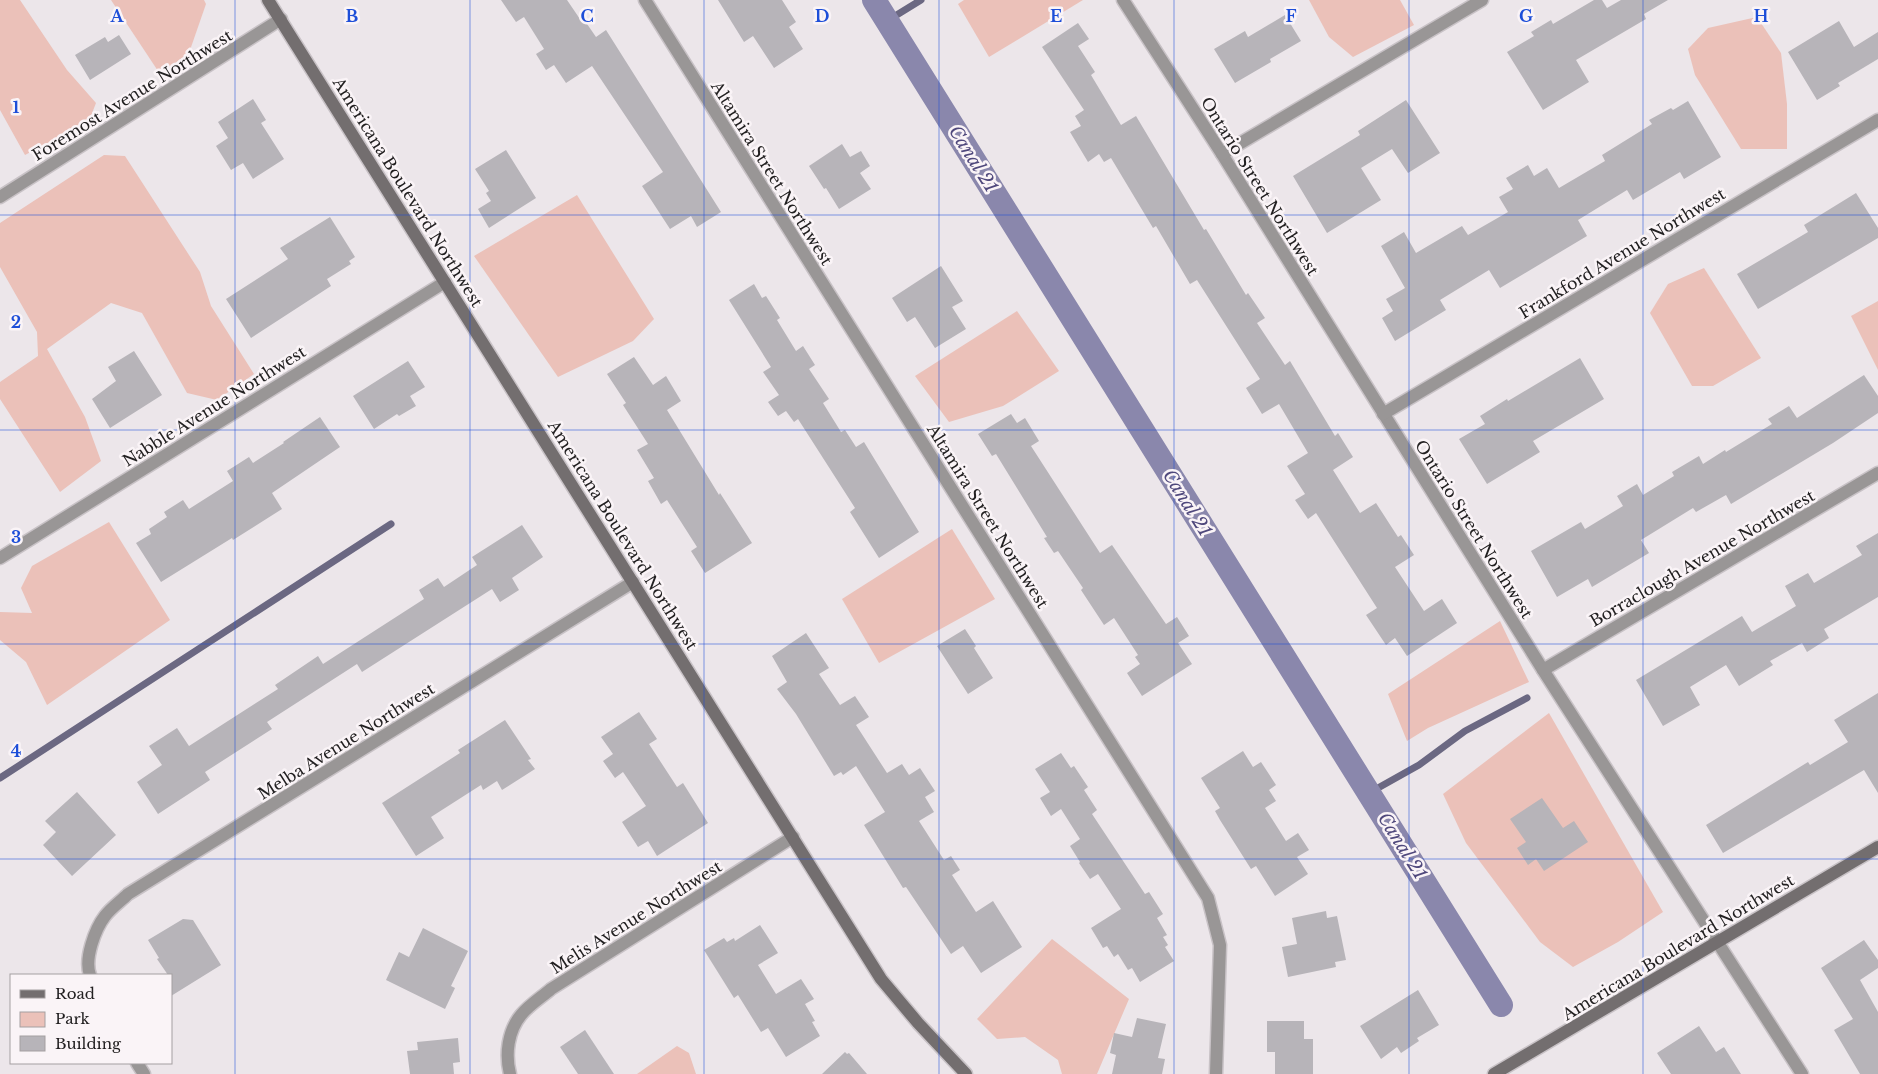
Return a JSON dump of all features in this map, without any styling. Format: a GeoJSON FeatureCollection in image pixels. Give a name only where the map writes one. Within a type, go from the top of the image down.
{"type":"FeatureCollection","features":[{"type":"Feature","properties":{"kind":"street","name":"Americana Boulevard Northwest"},"geometry":{"type":"LineString","coordinates":[[268,0],[881,979],[918,1023],[966,1074]]}},
{"type":"Feature","properties":{"kind":"street","name":"Altamira Street Northwest"},"geometry":{"type":"LineString","coordinates":[[645,0],[1208,898],[1220,945],[1216,1074]]}},
{"type":"Feature","properties":{"kind":"street","name":"Ontario Street Northwest"},"geometry":{"type":"LineString","coordinates":[[1123,0],[1222,154],[1543,670],[1802,1074]]}},
{"type":"Feature","properties":{"kind":"street"},"geometry":{"type":"LineString","coordinates":[[1222,154],[1482,0]]}},
{"type":"Feature","properties":{"kind":"street","name":"Foremost Avenue Northwest"},"geometry":{"type":"LineString","coordinates":[[0,198],[281,19]]}},
{"type":"Feature","properties":{"kind":"street","name":"Frankford Avenue Northwest"},"geometry":{"type":"LineString","coordinates":[[1383,414],[1878,120]]}},
{"type":"Feature","properties":{"kind":"street","name":"Nabble Avenue Northwest"},"geometry":{"type":"LineString","coordinates":[[0,558],[445,282]]}},
{"type":"Feature","properties":{"kind":"street","name":"Borraclough Avenue Northwest"},"geometry":{"type":"LineString","coordinates":[[1543,670],[1878,473]]}},
{"type":"Feature","properties":{"kind":"street","name":"Melba Avenue Northwest"},"geometry":{"type":"LineString","coordinates":[[90,974],[88,970],[91,943],[106,915],[128,894],[633,582]]}},
{"type":"Feature","properties":{"kind":"street","name":"Melis Avenue Northwest"},"geometry":{"type":"LineString","coordinates":[[510,1074],[507,1061],[510,1038],[521,1015],[551,989],[793,837]]}},
{"type":"Feature","properties":{"kind":"street","name":"Americana Boulevard Northwest"},"geometry":{"type":"LineString","coordinates":[[1494,1074],[1878,847]]}},
{"type":"Feature","properties":{"kind":"green space"},"geometry":{"type":"Polygon","coordinates":[[[0,0],[20,0],[67,70],[96,103],[89,121],[25,155],[0,110],[0,0]]]}},
{"type":"Feature","properties":{"kind":"green space"},"geometry":{"type":"Polygon","coordinates":[[[111,0],[204,0],[206,4],[189,53],[160,74],[111,0]]]}},
{"type":"Feature","properties":{"kind":"green space"},"geometry":{"type":"Polygon","coordinates":[[[964,0],[1083,0],[989,57],[958,4],[964,0]]]}},
{"type":"Feature","properties":{"kind":"green space"},"geometry":{"type":"Polygon","coordinates":[[[1309,0],[1400,0],[1414,25],[1353,57],[1329,37],[1309,0]]]}},
{"type":"Feature","properties":{"kind":"green space"},"geometry":{"type":"Polygon","coordinates":[[[1757,17],[1781,53],[1787,104],[1787,149],[1741,149],[1695,75],[1688,49],[1708,28],[1757,17]]]}},
{"type":"Feature","properties":{"kind":"green space"},"geometry":{"type":"Polygon","coordinates":[[[104,155],[125,156],[200,272],[211,306],[254,374],[217,400],[187,393],[142,313],[111,303],[47,349],[85,417],[101,461],[60,492],[0,399],[0,382],[38,356],[37,332],[0,267],[0,223],[104,155]]]}},
{"type":"Feature","properties":{"kind":"green space"},"geometry":{"type":"Polygon","coordinates":[[[577,195],[654,319],[633,341],[558,377],[474,256],[577,195]]]}},
{"type":"Feature","properties":{"kind":"green space"},"geometry":{"type":"Polygon","coordinates":[[[1704,268],[1761,358],[1713,386],[1692,386],[1650,313],[1668,284],[1704,268]]]}},
{"type":"Feature","properties":{"kind":"green space"},"geometry":{"type":"Polygon","coordinates":[[[1878,301],[1878,370],[1851,316],[1878,301]]]}},
{"type":"Feature","properties":{"kind":"green space"},"geometry":{"type":"Polygon","coordinates":[[[1017,311],[1059,371],[1003,406],[949,422],[915,376],[1017,311]]]}},
{"type":"Feature","properties":{"kind":"green space"},"geometry":{"type":"Polygon","coordinates":[[[109,522],[170,620],[47,705],[26,662],[0,640],[0,612],[32,613],[21,588],[32,566],[109,522]]]}},
{"type":"Feature","properties":{"kind":"green space"},"geometry":{"type":"Polygon","coordinates":[[[952,529],[995,599],[879,663],[842,599],[952,529]]]}},
{"type":"Feature","properties":{"kind":"green space"},"geometry":{"type":"Polygon","coordinates":[[[1500,621],[1529,682],[1428,728],[1407,741],[1388,694],[1500,621]]]}},
{"type":"Feature","properties":{"kind":"green space"},"geometry":{"type":"Polygon","coordinates":[[[1549,713],[1663,912],[1618,942],[1573,967],[1540,942],[1466,843],[1443,794],[1549,713]]]}},
{"type":"Feature","properties":{"kind":"green space"},"geometry":{"type":"Polygon","coordinates":[[[1052,939],[1129,999],[1097,1074],[1062,1074],[1058,1060],[1025,1037],[997,1039],[977,1019],[1052,939]]]}},
{"type":"Feature","properties":{"kind":"green space"},"geometry":{"type":"Polygon","coordinates":[[[677,1046],[689,1053],[696,1074],[637,1074],[677,1046]]]}},
{"type":"Feature","properties":{"kind":"building"},"geometry":{"type":"Polygon","coordinates":[[[501,0],[567,0],[582,22],[585,21],[596,37],[606,30],[721,212],[697,227],[691,216],[670,229],[642,186],[663,172],[592,66],[566,83],[554,65],[546,70],[536,54],[544,49],[524,17],[516,22],[501,0]]]}},
{"type":"Feature","properties":{"kind":"building"},"geometry":{"type":"Polygon","coordinates":[[[718,0],[782,0],[796,22],[789,27],[803,49],[774,68],[753,36],[744,42],[718,0]]]}},
{"type":"Feature","properties":{"kind":"building"},"geometry":{"type":"Polygon","coordinates":[[[1594,0],[1602,0],[1607,8],[1621,0],[1668,0],[1644,14],[1646,19],[1576,60],[1589,82],[1543,110],[1507,52],[1534,36],[1531,32],[1551,20],[1553,24],[1594,0]]]}},
{"type":"Feature","properties":{"kind":"building"},"geometry":{"type":"Polygon","coordinates":[[[1285,15],[1301,41],[1270,59],[1271,62],[1235,83],[1214,49],[1245,31],[1248,37],[1285,15]]]}},
{"type":"Feature","properties":{"kind":"building"},"geometry":{"type":"Polygon","coordinates":[[[1839,21],[1854,47],[1878,32],[1878,59],[1838,83],[1840,86],[1817,100],[1788,52],[1839,21]]]}},
{"type":"Feature","properties":{"kind":"building"},"geometry":{"type":"Polygon","coordinates":[[[1078,23],[1089,39],[1078,46],[1095,72],[1091,75],[1121,125],[1136,116],[1204,230],[1206,229],[1246,295],[1248,293],[1265,318],[1257,323],[1285,365],[1290,361],[1335,436],[1338,433],[1353,457],[1333,470],[1360,513],[1376,503],[1398,537],[1401,535],[1414,555],[1395,567],[1424,611],[1442,599],[1457,623],[1407,656],[1395,638],[1386,645],[1366,615],[1377,608],[1316,513],[1308,519],[1295,500],[1305,494],[1287,466],[1308,453],[1279,404],[1262,414],[1246,388],[1260,379],[1197,280],[1190,284],[1156,226],[1153,228],[1111,158],[1104,162],[1099,154],[1088,162],[1070,132],[1081,126],[1075,116],[1084,110],[1042,47],[1078,23]]]}},
{"type":"Feature","properties":{"kind":"building"},"geometry":{"type":"Polygon","coordinates":[[[119,35],[131,54],[90,80],[75,55],[105,37],[108,42],[119,35]]]}},
{"type":"Feature","properties":{"kind":"building"},"geometry":{"type":"Polygon","coordinates":[[[253,99],[266,120],[261,123],[284,159],[253,179],[243,163],[231,170],[216,146],[228,138],[218,122],[253,99]]]}},
{"type":"Feature","properties":{"kind":"building"},"geometry":{"type":"Polygon","coordinates":[[[1406,100],[1440,153],[1408,173],[1392,149],[1361,168],[1381,200],[1327,233],[1293,176],[1360,135],[1358,131],[1406,100]]]}},
{"type":"Feature","properties":{"kind":"building"},"geometry":{"type":"Polygon","coordinates":[[[1688,101],[1721,157],[1684,179],[1680,172],[1633,200],[1627,190],[1578,220],[1587,236],[1500,288],[1489,270],[1440,300],[1446,310],[1395,341],[1382,318],[1393,311],[1386,299],[1405,288],[1381,246],[1404,232],[1416,253],[1462,226],[1468,235],[1508,212],[1499,197],[1513,189],[1506,178],[1528,165],[1534,176],[1547,168],[1559,188],[1605,161],[1602,155],[1652,124],[1649,120],[1671,108],[1673,110],[1688,101]]]}},
{"type":"Feature","properties":{"kind":"building"},"geometry":{"type":"Polygon","coordinates":[[[842,144],[850,157],[861,151],[870,166],[860,173],[871,189],[839,209],[809,166],[842,144]]]}},
{"type":"Feature","properties":{"kind":"building"},"geometry":{"type":"Polygon","coordinates":[[[506,150],[536,198],[489,228],[478,209],[491,201],[486,193],[489,191],[475,169],[506,150]]]}},
{"type":"Feature","properties":{"kind":"building"},"geometry":{"type":"Polygon","coordinates":[[[1856,193],[1878,228],[1878,238],[1758,309],[1737,274],[1808,232],[1804,225],[1856,193]]]}},
{"type":"Feature","properties":{"kind":"building"},"geometry":{"type":"Polygon","coordinates":[[[330,217],[355,257],[349,261],[351,264],[327,279],[331,286],[251,338],[226,299],[288,259],[280,248],[330,217]]]}},
{"type":"Feature","properties":{"kind":"building"},"geometry":{"type":"Polygon","coordinates":[[[941,266],[963,301],[952,307],[966,329],[935,348],[915,317],[907,322],[892,298],[941,266]]]}},
{"type":"Feature","properties":{"kind":"building"},"geometry":{"type":"Polygon","coordinates":[[[754,284],[762,298],[766,296],[780,318],[777,320],[796,351],[803,346],[815,365],[809,369],[829,399],[823,403],[841,432],[845,430],[856,447],[864,442],[919,532],[879,558],[850,512],[855,508],[798,419],[794,422],[786,411],[778,416],[768,402],[779,395],[763,372],[771,367],[729,300],[754,284]]]}},
{"type":"Feature","properties":{"kind":"building"},"geometry":{"type":"Polygon","coordinates":[[[134,351],[162,395],[110,428],[92,399],[116,381],[108,367],[134,351]]]}},
{"type":"Feature","properties":{"kind":"building"},"geometry":{"type":"Polygon","coordinates":[[[634,357],[653,385],[666,376],[681,401],[667,410],[719,495],[720,493],[752,543],[705,573],[691,551],[697,547],[667,500],[661,504],[648,481],[654,478],[637,450],[648,444],[623,405],[626,403],[607,374],[634,357]]]}},
{"type":"Feature","properties":{"kind":"building"},"geometry":{"type":"Polygon","coordinates":[[[1580,358],[1604,399],[1533,441],[1540,452],[1487,484],[1459,439],[1485,424],[1480,416],[1580,358]]]}},
{"type":"Feature","properties":{"kind":"building"},"geometry":{"type":"Polygon","coordinates":[[[408,361],[425,387],[410,396],[416,406],[399,416],[397,414],[374,429],[353,396],[408,361]]]}},
{"type":"Feature","properties":{"kind":"building"},"geometry":{"type":"Polygon","coordinates":[[[1864,375],[1878,396],[1878,413],[1833,443],[1731,504],[1726,495],[1696,512],[1693,508],[1641,540],[1649,553],[1592,587],[1588,579],[1557,597],[1531,551],[1581,522],[1585,529],[1623,506],[1617,496],[1637,484],[1643,495],[1674,476],[1672,472],[1699,456],[1703,464],[1772,424],[1768,419],[1789,406],[1797,418],[1864,375]]]}},
{"type":"Feature","properties":{"kind":"building"},"geometry":{"type":"Polygon","coordinates":[[[1011,414],[1017,423],[1025,418],[1039,441],[1031,446],[1100,553],[1112,545],[1166,624],[1177,617],[1189,636],[1178,643],[1192,664],[1142,696],[1127,673],[1140,664],[1135,657],[1138,655],[1114,618],[1104,625],[1081,590],[1083,588],[1058,551],[1054,553],[1044,538],[1047,537],[996,454],[992,456],[978,434],[1011,414]]]}},
{"type":"Feature","properties":{"kind":"building"},"geometry":{"type":"Polygon","coordinates":[[[320,417],[340,447],[272,493],[282,509],[161,582],[136,543],[151,534],[149,529],[167,517],[164,512],[183,500],[189,509],[233,481],[227,471],[249,457],[253,463],[320,417]]]}},
{"type":"Feature","properties":{"kind":"building"},"geometry":{"type":"Polygon","coordinates":[[[522,525],[543,557],[512,578],[519,590],[500,602],[492,589],[362,672],[357,664],[267,722],[272,729],[205,772],[210,780],[158,814],[137,782],[162,765],[149,746],[177,728],[189,746],[278,689],[275,685],[318,656],[323,664],[424,599],[419,590],[438,578],[444,587],[477,565],[472,557],[522,525]]]}},
{"type":"Feature","properties":{"kind":"building"},"geometry":{"type":"Polygon","coordinates":[[[1878,533],[1878,597],[1824,629],[1829,638],[1807,652],[1802,643],[1770,661],[1773,665],[1739,686],[1726,665],[1690,687],[1700,705],[1663,726],[1636,680],[1742,616],[1752,632],[1796,606],[1785,586],[1808,573],[1814,583],[1862,555],[1856,546],[1878,533]]]}},
{"type":"Feature","properties":{"kind":"building"},"geometry":{"type":"Polygon","coordinates":[[[965,629],[976,646],[974,648],[993,678],[968,694],[937,646],[965,629]]]}},
{"type":"Feature","properties":{"kind":"building"},"geometry":{"type":"Polygon","coordinates":[[[806,633],[829,668],[819,674],[840,705],[855,696],[869,717],[856,725],[887,773],[902,764],[909,775],[920,768],[935,791],[925,797],[934,812],[919,821],[944,860],[951,856],[960,870],[952,875],[976,912],[993,901],[1022,947],[981,973],[963,946],[951,954],[906,887],[903,888],[864,825],[885,812],[856,766],[843,775],[841,772],[834,776],[796,714],[777,689],[787,682],[772,656],[806,633]]]}},
{"type":"Feature","properties":{"kind":"building"},"geometry":{"type":"Polygon","coordinates":[[[1878,693],[1878,793],[1864,770],[1723,853],[1706,825],[1808,762],[1810,765],[1848,742],[1834,720],[1878,693]]]}},
{"type":"Feature","properties":{"kind":"building"},"geometry":{"type":"Polygon","coordinates":[[[639,712],[657,739],[649,744],[677,787],[683,783],[708,823],[657,856],[648,841],[638,847],[622,822],[646,806],[623,772],[615,778],[603,761],[613,754],[601,737],[639,712]]]}},
{"type":"Feature","properties":{"kind":"building"},"geometry":{"type":"Polygon","coordinates":[[[505,720],[531,759],[528,760],[535,769],[502,790],[497,781],[483,790],[481,785],[431,817],[444,838],[416,856],[382,803],[460,753],[458,750],[505,720]]]}},
{"type":"Feature","properties":{"kind":"building"},"geometry":{"type":"Polygon","coordinates":[[[1243,751],[1253,767],[1261,762],[1276,785],[1269,790],[1276,801],[1265,808],[1286,841],[1298,833],[1309,850],[1297,857],[1308,874],[1275,896],[1256,866],[1251,869],[1220,820],[1215,811],[1220,808],[1201,778],[1243,751]]]}},
{"type":"Feature","properties":{"kind":"building"},"geometry":{"type":"Polygon","coordinates":[[[1061,753],[1071,768],[1074,766],[1088,787],[1084,790],[1097,810],[1092,814],[1145,894],[1149,892],[1163,914],[1157,918],[1167,935],[1163,937],[1168,945],[1165,947],[1174,961],[1140,982],[1132,968],[1128,970],[1118,954],[1114,957],[1107,946],[1103,948],[1091,928],[1121,909],[1098,874],[1090,879],[1079,863],[1070,846],[1080,839],[1061,809],[1051,816],[1040,798],[1050,792],[1035,769],[1061,753]]]}},
{"type":"Feature","properties":{"kind":"building"},"geometry":{"type":"Polygon","coordinates":[[[77,792],[116,835],[72,876],[43,845],[56,832],[45,821],[77,792]]]}},
{"type":"Feature","properties":{"kind":"building"},"geometry":{"type":"Polygon","coordinates":[[[1542,798],[1563,828],[1574,821],[1588,842],[1544,871],[1536,859],[1528,865],[1517,848],[1526,842],[1510,819],[1542,798]]]}},
{"type":"Feature","properties":{"kind":"building"},"geometry":{"type":"Polygon","coordinates":[[[1326,911],[1327,918],[1337,916],[1346,960],[1335,962],[1336,967],[1288,977],[1282,947],[1297,944],[1292,918],[1326,911]]]}},
{"type":"Feature","properties":{"kind":"building"},"geometry":{"type":"Polygon","coordinates":[[[183,919],[193,920],[221,965],[172,995],[172,974],[167,974],[157,959],[159,958],[148,940],[183,919]]]}},
{"type":"Feature","properties":{"kind":"building"},"geometry":{"type":"Polygon","coordinates":[[[760,925],[778,953],[758,965],[776,994],[801,979],[814,999],[805,1004],[815,1021],[812,1022],[820,1036],[786,1057],[768,1028],[761,1032],[738,995],[734,998],[704,950],[724,938],[727,942],[734,938],[735,941],[760,925]]]}},
{"type":"Feature","properties":{"kind":"building"},"geometry":{"type":"Polygon","coordinates":[[[423,928],[468,951],[451,986],[455,988],[445,1009],[386,980],[399,952],[409,957],[423,928]]]}},
{"type":"Feature","properties":{"kind":"building"},"geometry":{"type":"Polygon","coordinates":[[[1864,940],[1878,960],[1878,968],[1860,980],[1878,1012],[1878,1074],[1860,1074],[1834,1030],[1853,1019],[1821,968],[1864,940]]]}},
{"type":"Feature","properties":{"kind":"building"},"geometry":{"type":"Polygon","coordinates":[[[1418,990],[1439,1025],[1417,1038],[1419,1041],[1401,1053],[1397,1047],[1381,1059],[1360,1026],[1418,990]]]}},
{"type":"Feature","properties":{"kind":"building"},"geometry":{"type":"Polygon","coordinates":[[[1137,1018],[1166,1024],[1158,1058],[1165,1059],[1162,1074],[1112,1074],[1116,1055],[1110,1053],[1114,1033],[1132,1037],[1137,1018]]]}},
{"type":"Feature","properties":{"kind":"building"},"geometry":{"type":"Polygon","coordinates":[[[1267,1021],[1304,1021],[1304,1039],[1313,1039],[1313,1074],[1275,1074],[1275,1052],[1267,1052],[1267,1021]]]}},
{"type":"Feature","properties":{"kind":"building"},"geometry":{"type":"Polygon","coordinates":[[[1699,1026],[1716,1052],[1724,1047],[1741,1074],[1671,1074],[1657,1053],[1699,1026]]]}},
{"type":"Feature","properties":{"kind":"building"},"geometry":{"type":"Polygon","coordinates":[[[585,1030],[614,1074],[578,1074],[560,1047],[585,1030]]]}},
{"type":"Feature","properties":{"kind":"building"},"geometry":{"type":"Polygon","coordinates":[[[458,1038],[460,1062],[453,1063],[454,1074],[410,1074],[407,1051],[418,1050],[417,1042],[458,1038]]]}},
{"type":"Feature","properties":{"kind":"building"},"geometry":{"type":"Polygon","coordinates":[[[845,1052],[849,1053],[867,1074],[822,1074],[845,1052]]]}},
{"type":"Feature","properties":{"kind":"waterway","name":"Canal 21"},"geometry":{"type":"LineString","coordinates":[[874,0],[1501,1005]]}},
{"type":"Feature","properties":{"kind":"waterway"},"geometry":{"type":"LineString","coordinates":[[885,18],[895,16],[921,0]]}},
{"type":"Feature","properties":{"kind":"waterway"},"geometry":{"type":"LineString","coordinates":[[0,778],[391,524]]}},
{"type":"Feature","properties":{"kind":"waterway"},"geometry":{"type":"LineString","coordinates":[[1369,793],[1419,765],[1465,731],[1527,698]]}}]}
